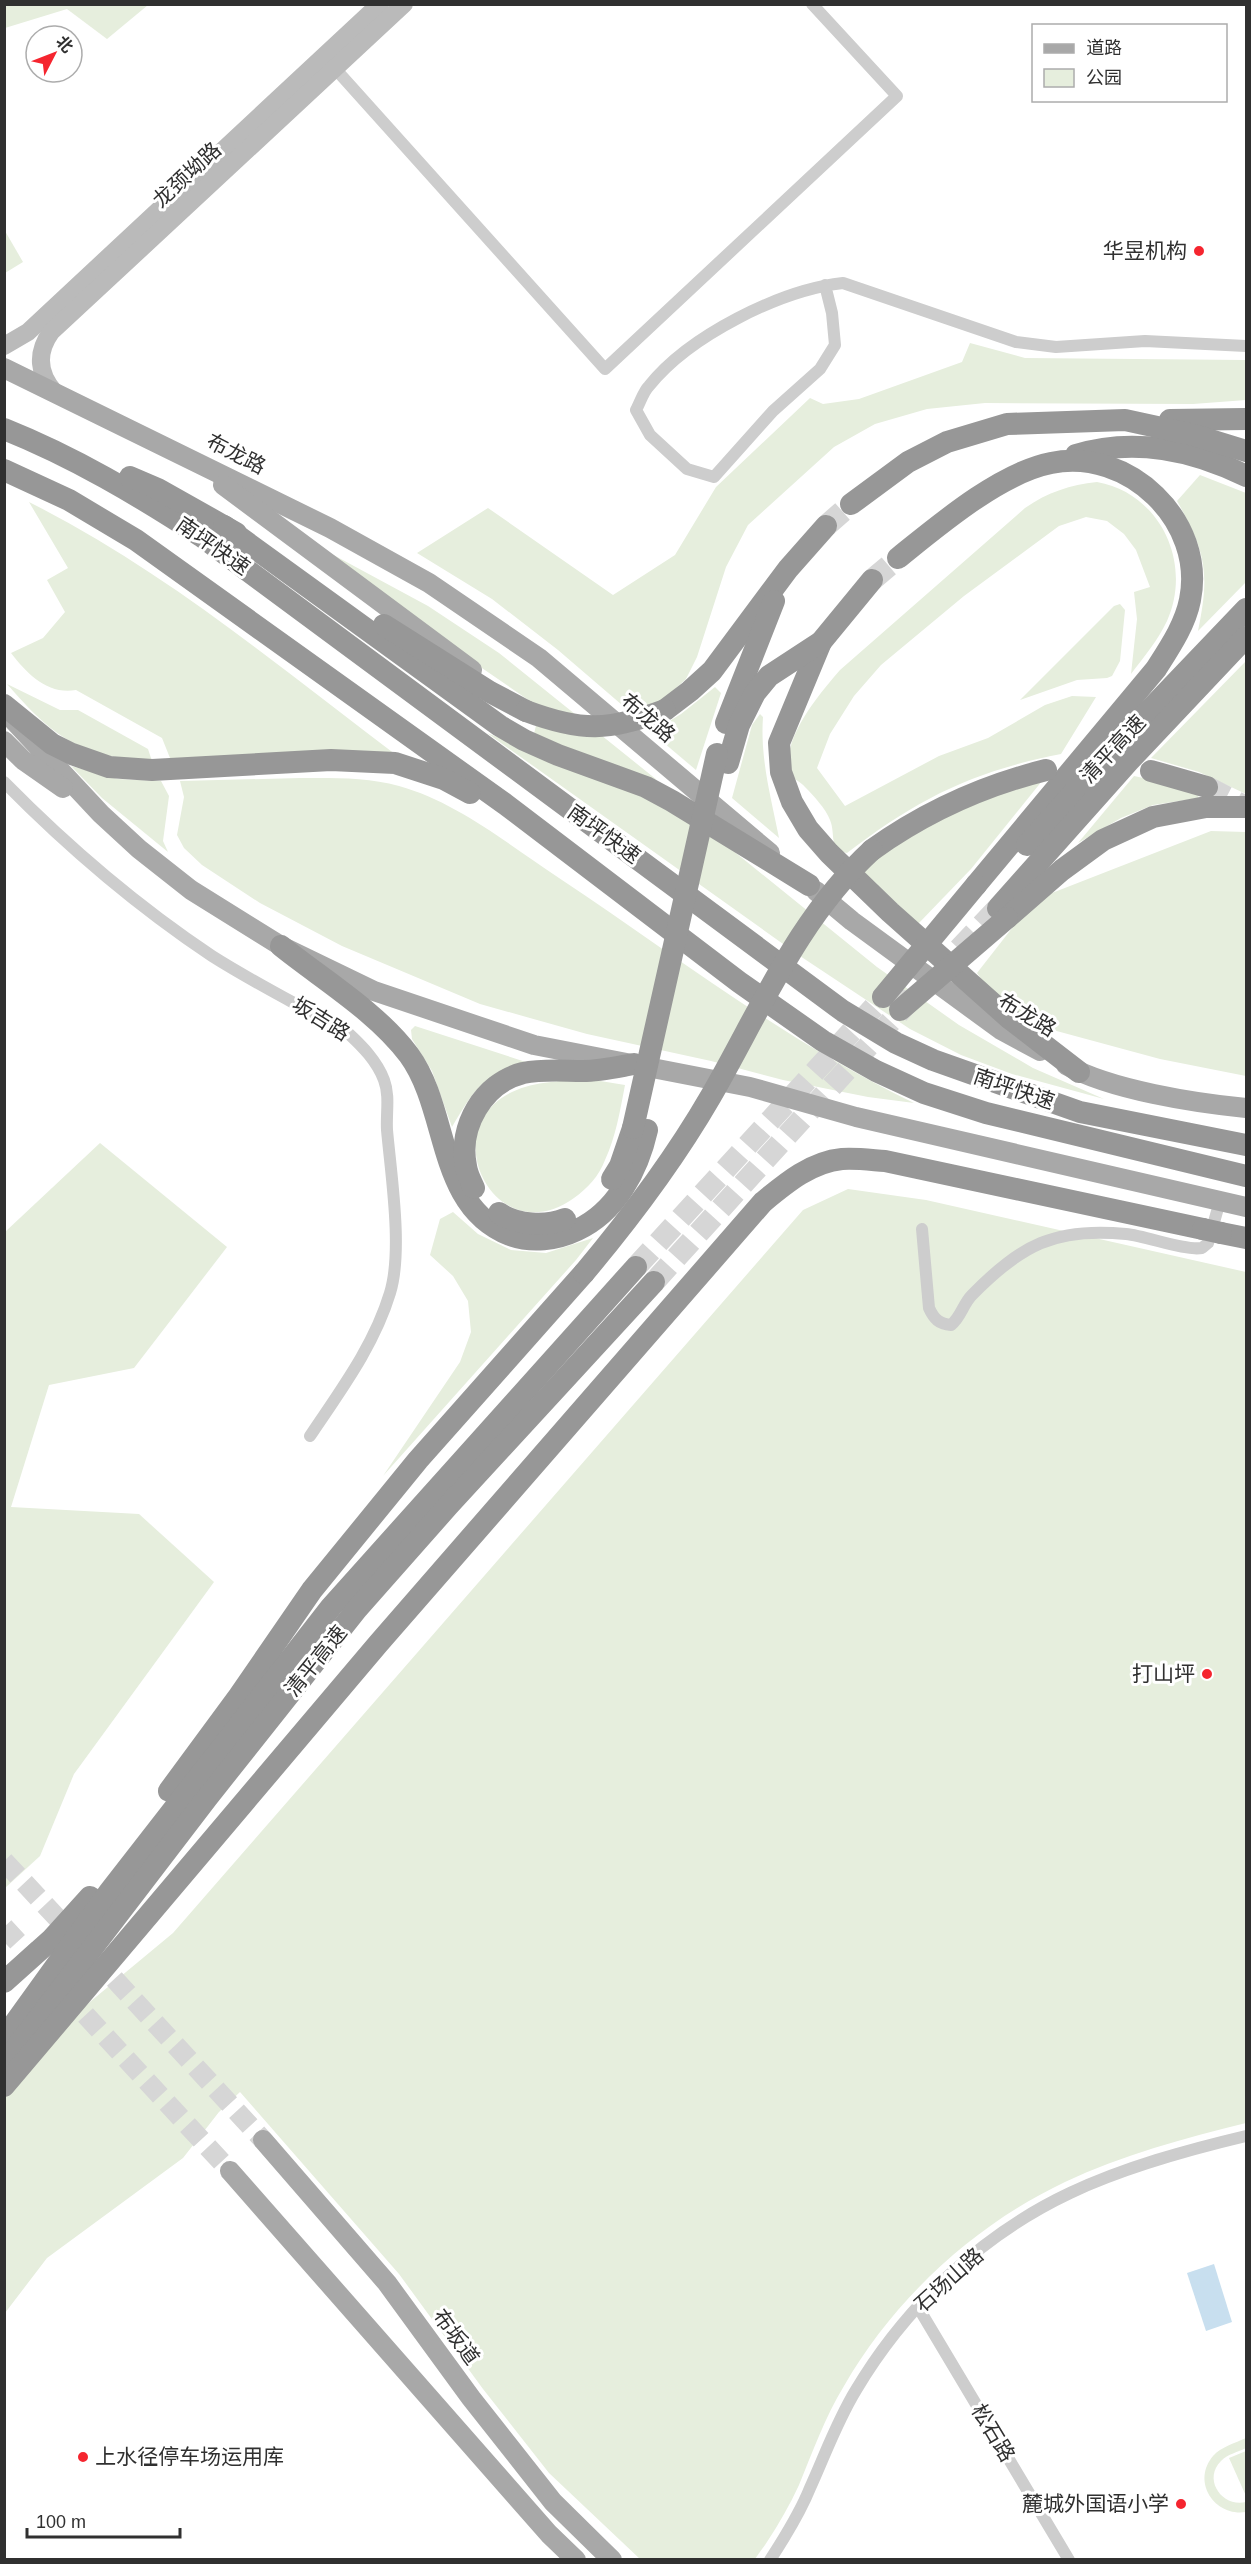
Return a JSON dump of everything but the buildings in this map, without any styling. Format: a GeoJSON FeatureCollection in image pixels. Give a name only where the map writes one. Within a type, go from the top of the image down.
{"type":"FeatureCollection","features":[{"type":"Feature","properties":{"kind":"highway"},"geometry":{"type":"LineString","coordinates":[[851,504],[908,462],[947,442],[1007,424],[1246,419]]}},
{"type":"Feature","properties":{"kind":"highway"},"geometry":{"type":"LineString","coordinates":[[1125,420],[1194,435],[1246,451]]}},
{"type":"Feature","properties":{"kind":"highway","name":"南坪快速"},"geometry":{"type":"LineString","coordinates":[[4,429],[35,441],[123,488],[201,536],[843,1011],[896,1043],[933,1060],[1080,1112],[1246,1145]]}},
{"type":"Feature","properties":{"kind":"highway"},"geometry":{"type":"LineString","coordinates":[[35,441],[158,489],[323,585],[490,692],[526,711],[560,724],[586,728],[612,726],[641,719],[664,710],[690,691],[712,671],[788,569],[826,526]]}},
{"type":"Feature","properties":{"kind":"highway"},"geometry":{"type":"LineString","coordinates":[[898,558],[1001,482],[1049,463],[1104,449],[1149,447],[1188,453],[1221,463],[1246,476]]}},
{"type":"Feature","properties":{"kind":"highway"},"geometry":{"type":"LineString","coordinates":[[1049,463],[1069,460],[1089,461],[1111,467],[1132,476],[1154,494],[1169,512],[1188,547],[1191,567],[1190,600],[1174,640],[1156,669],[991,901],[891,1004],[991,901],[1062,870],[1103,840],[1153,817],[1206,807],[1246,807]]}},
{"type":"Feature","properties":{"kind":"highway","name":"南坪快速"},"geometry":{"type":"LineString","coordinates":[[4,470],[69,501],[136,540],[559,845],[749,989],[823,1041],[876,1071],[924,1093],[986,1113],[1246,1176]]}},
{"type":"Feature","properties":{"kind":"highway"},"geometry":{"type":"LineString","coordinates":[[224,526],[500,726],[524,740],[646,788],[672,801],[808,885]]}},
{"type":"Feature","properties":{"kind":"highway"},"geometry":{"type":"LineString","coordinates":[[634,1064],[586,1072],[556,1070],[523,1073],[506,1080],[480,1102],[468,1123],[464,1147],[466,1168],[475,1190],[488,1206],[504,1217],[519,1222],[549,1224],[577,1213],[606,1189],[640,1129],[743,676],[788,569]]}},
{"type":"Feature","properties":{"kind":"highway"},"geometry":{"type":"LineString","coordinates":[[872,580],[821,642],[779,743],[782,772],[792,802],[808,829],[829,853],[890,912],[1009,1017],[1079,1072]]}},
{"type":"Feature","properties":{"kind":"highway","name":"清平高速"},"geometry":{"type":"LineString","coordinates":[[991,901],[1104,758],[1246,609]]}},
{"type":"Feature","properties":{"kind":"highway","name":"清平高速"},"geometry":{"type":"LineString","coordinates":[[991,901],[1246,637]]}},
{"type":"Feature","properties":{"kind":"highway"},"geometry":{"type":"LineString","coordinates":[[723,758],[755,693],[769,676],[821,642]]}},
{"type":"Feature","properties":{"kind":"highway"},"geometry":{"type":"LineString","coordinates":[[4,707],[52,744],[109,767],[152,770],[331,760],[395,763],[444,779],[524,822],[559,845]]}},
{"type":"Feature","properties":{"kind":"highway"},"geometry":{"type":"LineString","coordinates":[[4,1982],[52,1940],[87,1900],[239,1696],[312,1590],[418,1460],[584,1273],[638,1208],[678,1152],[785,960],[812,918],[852,868],[872,850],[912,824],[955,801],[986,788],[1046,770]]}},
{"type":"Feature","properties":{"kind":"highway"},"geometry":{"type":"LineString","coordinates":[[1151,771],[1207,787]]}},
{"type":"Feature","properties":{"kind":"highway"},"geometry":{"type":"LineString","coordinates":[[281,946],[383,1027],[409,1055],[427,1085],[459,1187],[485,1221],[499,1230],[514,1236],[540,1240],[567,1235],[593,1220],[616,1199],[632,1173],[642,1152],[640,1129]]}},
{"type":"Feature","properties":{"kind":"highway"},"geometry":{"type":"LineString","coordinates":[[4,2086],[394,1626],[763,1202],[789,1181],[810,1168],[841,1159],[885,1161],[1246,1238]]}},
{"type":"Feature","properties":{"kind":"highway","name":"清平高速"},"geometry":{"type":"LineString","coordinates":[[4,2038],[110,1891],[331,1607],[636,1268]]}},
{"type":"Feature","properties":{"kind":"highway","name":"清平高速"},"geometry":{"type":"LineString","coordinates":[[4,2063],[207,1798],[357,1610],[456,1497],[654,1282]]}},
{"type":"Feature","properties":{"kind":"main road","name":"龙颈坳路"},"geometry":{"type":"LineString","coordinates":[[330,62],[380,4]]}},
{"type":"Feature","properties":{"kind":"main road","name":"龙颈坳路"},"geometry":{"type":"LineString","coordinates":[[4,346],[60,312],[330,62],[404,4]]}},
{"type":"Feature","properties":{"kind":"main road","name":"龙颈坳路"},"geometry":{"type":"LineString","coordinates":[[55,393],[43,377],[40,359],[45,340],[60,312]]}},
{"type":"Feature","properties":{"kind":"main road","name":"布龙路"},"geometry":{"type":"LineString","coordinates":[[9,371],[330,528],[429,583],[485,619],[539,658],[852,921],[1001,1030],[1079,1072],[1149,1092],[1216,1105],[1246,1108]]}},
{"type":"Feature","properties":{"kind":"main road"},"geometry":{"type":"LineString","coordinates":[[173,450],[363,588],[526,711]]}},
{"type":"Feature","properties":{"kind":"main road"},"geometry":{"type":"LineString","coordinates":[[4,707],[32,742],[101,814],[139,849],[191,890],[281,946],[374,991],[534,1045],[750,1087],[856,1117],[1246,1207]]}},
{"type":"Feature","properties":{"kind":"main road"},"geometry":{"type":"LineString","coordinates":[[4,741],[23,760],[101,814]]}},
{"type":"Feature","properties":{"kind":"main road","name":"布坂道"},"geometry":{"type":"LineString","coordinates":[[263,2140],[387,2283],[471,2398],[553,2502],[612,2559]]}},
{"type":"Feature","properties":{"kind":"main road"},"geometry":{"type":"LineString","coordinates":[[230,2171],[549,2534],[576,2559]]}},
{"type":"Feature","properties":{"kind":"street"},"geometry":{"type":"LineString","coordinates":[[330,62],[605,369],[897,96],[812,4]]}},
{"type":"Feature","properties":{"kind":"street"},"geometry":{"type":"LineString","coordinates":[[825,285],[832,313],[835,345],[820,369],[773,411],[714,477],[687,470],[650,435],[636,410],[648,386],[678,358],[711,333],[747,313],[785,297],[825,285],[843,283],[1016,342],[1056,347],[1145,341],[1246,346]]}},
{"type":"Feature","properties":{"kind":"street","name":"坂吉路"},"geometry":{"type":"LineString","coordinates":[[4,782],[68,845],[135,900],[213,956],[348,1033],[363,1048],[384,1080],[388,1097],[387,1119],[395,1244],[394,1279],[378,1326],[363,1354],[310,1436]]}},
{"type":"Feature","properties":{"kind":"street"},"geometry":{"type":"LineString","coordinates":[[922,1228],[929,1308],[933,1318],[941,1324],[951,1325],[957,1320],[968,1300],[992,1274],[1019,1253],[1046,1240],[1065,1234],[1093,1231],[1129,1234],[1202,1248],[1209,1243],[1220,1201]]}},
{"type":"Feature","properties":{"kind":"street","name":"石场山路"},"geometry":{"type":"LineString","coordinates":[[770,2559],[801,2508],[837,2423],[854,2392],[890,2338],[948,2276],[992,2241],[1030,2215],[1069,2194],[1111,2176],[1246,2136]]}},
{"type":"Feature","properties":{"kind":"street","name":"松石路"},"geometry":{"type":"LineString","coordinates":[[918,2307],[1069,2559]]}},
{"type":"Feature","properties":{"kind":"green space"},"geometry":{"type":"Polygon","coordinates":[[[5,4],[148,5],[107,39],[67,9],[5,28],[5,4]]]}},
{"type":"Feature","properties":{"kind":"green space"},"geometry":{"type":"Polygon","coordinates":[[[5,231],[23,262],[4,273],[5,231]]]}},
{"type":"Feature","properties":{"kind":"green space"},"geometry":{"type":"Polygon","coordinates":[[[970,343],[1025,358],[1246,360],[1246,400],[1193,404],[985,403],[927,409],[875,424],[834,447],[748,525],[726,567],[697,657],[686,679],[662,701],[629,711],[558,650],[492,599],[417,553],[488,508],[613,595],[675,555],[716,487],[810,398],[823,404],[859,399],[962,362],[970,343]]]}},
{"type":"Feature","properties":{"kind":"green space"},"geometry":{"type":"Polygon","coordinates":[[[1200,475],[1246,493],[1246,582],[1198,631],[1204,593],[1203,563],[1200,549],[1177,501],[1200,475]]]}},
{"type":"Feature","properties":{"kind":"green space"},"geometry":{"type":"Polygon","coordinates":[[[1097,482],[1119,489],[1138,500],[1154,516],[1173,554],[1176,576],[1174,599],[1167,621],[1150,648],[1131,674],[1137,619],[1134,592],[1150,587],[1136,550],[1124,534],[1107,521],[1086,517],[1059,526],[964,596],[881,665],[854,696],[830,734],[817,768],[845,806],[939,756],[988,738],[1045,705],[1072,696],[1096,697],[1061,754],[1000,769],[947,790],[898,817],[847,853],[837,849],[832,825],[826,811],[793,777],[789,762],[795,734],[812,705],[840,670],[1025,508],[1060,490],[1097,482]]]}},
{"type":"Feature","properties":{"kind":"green space"},"geometry":{"type":"Polygon","coordinates":[[[29,502],[128,558],[176,590],[404,761],[170,758],[162,738],[76,690],[56,689],[39,681],[11,653],[43,638],[65,612],[47,580],[68,568],[29,502]]]}},
{"type":"Feature","properties":{"kind":"green space"},"geometry":{"type":"Polygon","coordinates":[[[328,552],[428,606],[499,653],[657,780],[557,745],[534,734],[540,708],[479,666],[328,552]]]}},
{"type":"Feature","properties":{"kind":"green space"},"geometry":{"type":"Polygon","coordinates":[[[1120,604],[1125,610],[1120,661],[1112,676],[1077,680],[1020,700],[1114,606],[1120,604]]]}},
{"type":"Feature","properties":{"kind":"green space"},"geometry":{"type":"Polygon","coordinates":[[[1246,661],[1246,794],[1199,772],[1151,758],[1246,661]]]}},
{"type":"Feature","properties":{"kind":"green space"},"geometry":{"type":"Polygon","coordinates":[[[7,684],[60,710],[78,710],[148,749],[152,761],[105,755],[70,741],[39,718],[7,684]]]}},
{"type":"Feature","properties":{"kind":"green space"},"geometry":{"type":"Polygon","coordinates":[[[715,687],[721,693],[696,770],[651,732],[681,714],[715,687]]]}},
{"type":"Feature","properties":{"kind":"green space"},"geometry":{"type":"Polygon","coordinates":[[[760,714],[763,717],[762,733],[767,778],[779,838],[732,798],[752,725],[760,714]]]}},
{"type":"Feature","properties":{"kind":"green space"},"geometry":{"type":"Polygon","coordinates":[[[487,733],[608,781],[684,816],[726,845],[877,967],[959,1025],[1033,1068],[1104,1099],[1012,1074],[961,1055],[910,1029],[800,956],[487,733]]]}},
{"type":"Feature","properties":{"kind":"green space"},"geometry":{"type":"Polygon","coordinates":[[[71,766],[118,779],[161,781],[169,796],[163,841],[168,852],[102,798],[71,766]]]}},
{"type":"Feature","properties":{"kind":"green space"},"geometry":{"type":"Polygon","coordinates":[[[1134,776],[1195,789],[1199,798],[1153,805],[1121,818],[1078,843],[1134,776]]]}},
{"type":"Feature","properties":{"kind":"green space"},"geometry":{"type":"Polygon","coordinates":[[[300,778],[375,781],[399,786],[441,802],[462,813],[777,1026],[867,1079],[914,1103],[868,1097],[783,1080],[711,1061],[587,1034],[480,1004],[342,946],[260,903],[202,865],[184,848],[177,835],[184,797],[180,781],[300,778]]]}},
{"type":"Feature","properties":{"kind":"green space"},"geometry":{"type":"Polygon","coordinates":[[[1042,781],[971,869],[918,924],[863,871],[898,841],[967,804],[1042,781]]]}},
{"type":"Feature","properties":{"kind":"green space"},"geometry":{"type":"Polygon","coordinates":[[[1211,831],[1246,832],[1246,1076],[1160,1059],[1009,1018],[977,973],[1034,900],[1211,831]]]}},
{"type":"Feature","properties":{"kind":"green space"},"geometry":{"type":"Polygon","coordinates":[[[415,1026],[532,1064],[502,1073],[483,1084],[469,1100],[452,1127],[432,1071],[412,1039],[411,1030],[415,1026]]]}},
{"type":"Feature","properties":{"kind":"green space"},"geometry":{"type":"Polygon","coordinates":[[[588,1079],[625,1085],[612,1142],[603,1166],[596,1176],[574,1198],[546,1211],[520,1210],[499,1199],[484,1180],[476,1157],[477,1132],[489,1110],[512,1092],[521,1088],[549,1082],[588,1079]]]}},
{"type":"Feature","properties":{"kind":"green space"},"geometry":{"type":"Polygon","coordinates":[[[100,1143],[227,1247],[134,1368],[49,1385],[11,1507],[139,1514],[214,1582],[74,1774],[40,1856],[5,1888],[5,1232],[100,1143]]]}},
{"type":"Feature","properties":{"kind":"green space"},"geometry":{"type":"Polygon","coordinates":[[[848,1189],[926,1200],[1246,1272],[1246,2123],[1154,2148],[1065,2182],[999,2220],[939,2268],[887,2323],[864,2354],[831,2410],[789,2504],[755,2559],[640,2559],[549,2473],[483,2389],[399,2274],[240,2092],[219,2112],[183,2158],[47,2258],[5,2313],[4,2097],[73,2016],[173,1933],[803,1210],[848,1189]]]}},
{"type":"Feature","properties":{"kind":"green space"},"geometry":{"type":"Polygon","coordinates":[[[453,1212],[478,1234],[511,1250],[546,1253],[593,1238],[576,1260],[383,1476],[460,1362],[471,1332],[468,1301],[453,1276],[430,1255],[440,1219],[453,1212]]]}},
{"type":"Feature","properties":{"kind":"green space"},"geometry":{"type":"Polygon","coordinates":[[[1246,2438],[1246,2448],[1221,2461],[1214,2476],[1214,2484],[1223,2497],[1238,2503],[1246,2502],[1246,2512],[1235,2512],[1225,2509],[1210,2496],[1205,2476],[1207,2466],[1216,2453],[1246,2438]]]}},
{"type":"Feature","properties":{"kind":"green space"},"geometry":{"type":"Polygon","coordinates":[[[1246,2451],[1246,2496],[1229,2458],[1246,2451]]]}},
{"type":"Feature","properties":{"kind":"water"},"geometry":{"type":"Polygon","coordinates":[[[1214,2264],[1232,2322],[1206,2331],[1187,2273],[1214,2264]]]}},
{"type":"Feature","properties":{"kind":"tunnel"},"geometry":{"type":"LineString","coordinates":[[826,526],[851,504]]}},
{"type":"Feature","properties":{"kind":"tunnel"},"geometry":{"type":"LineString","coordinates":[[872,580],[898,558]]}},
{"type":"Feature","properties":{"kind":"tunnel"},"geometry":{"type":"LineString","coordinates":[[1207,787],[1246,807]]}},
{"type":"Feature","properties":{"kind":"tunnel"},"geometry":{"type":"LineString","coordinates":[[959,949],[998,908]]}},
{"type":"Feature","properties":{"kind":"tunnel"},"geometry":{"type":"LineString","coordinates":[[636,1267],[897,982]]}},
{"type":"Feature","properties":{"kind":"tunnel"},"geometry":{"type":"LineString","coordinates":[[654,1282],[913,997]]}},
{"type":"Feature","properties":{"kind":"tunnel"},"geometry":{"type":"LineString","coordinates":[[4,1861],[74,1936]]}},
{"type":"Feature","properties":{"kind":"tunnel"},"geometry":{"type":"LineString","coordinates":[[4,1927],[230,2171]]}},
{"type":"Feature","properties":{"kind":"tunnel"},"geometry":{"type":"LineString","coordinates":[[94,1957],[263,2140]]}},
{"type":"Feature","properties":{"kind":"place","name":"华昱机构"},"geometry":{"type":"Point","coordinates":[1199,251]}},
{"type":"Feature","properties":{"kind":"place","name":"打山坪"},"geometry":{"type":"Point","coordinates":[1207,1674]}},
{"type":"Feature","properties":{"kind":"place","name":"上水径停车场运用库"},"geometry":{"type":"Point","coordinates":[83,2457]}},
{"type":"Feature","properties":{"kind":"place","name":"麓城外国语小学"},"geometry":{"type":"Point","coordinates":[1181,2504]}}]}
